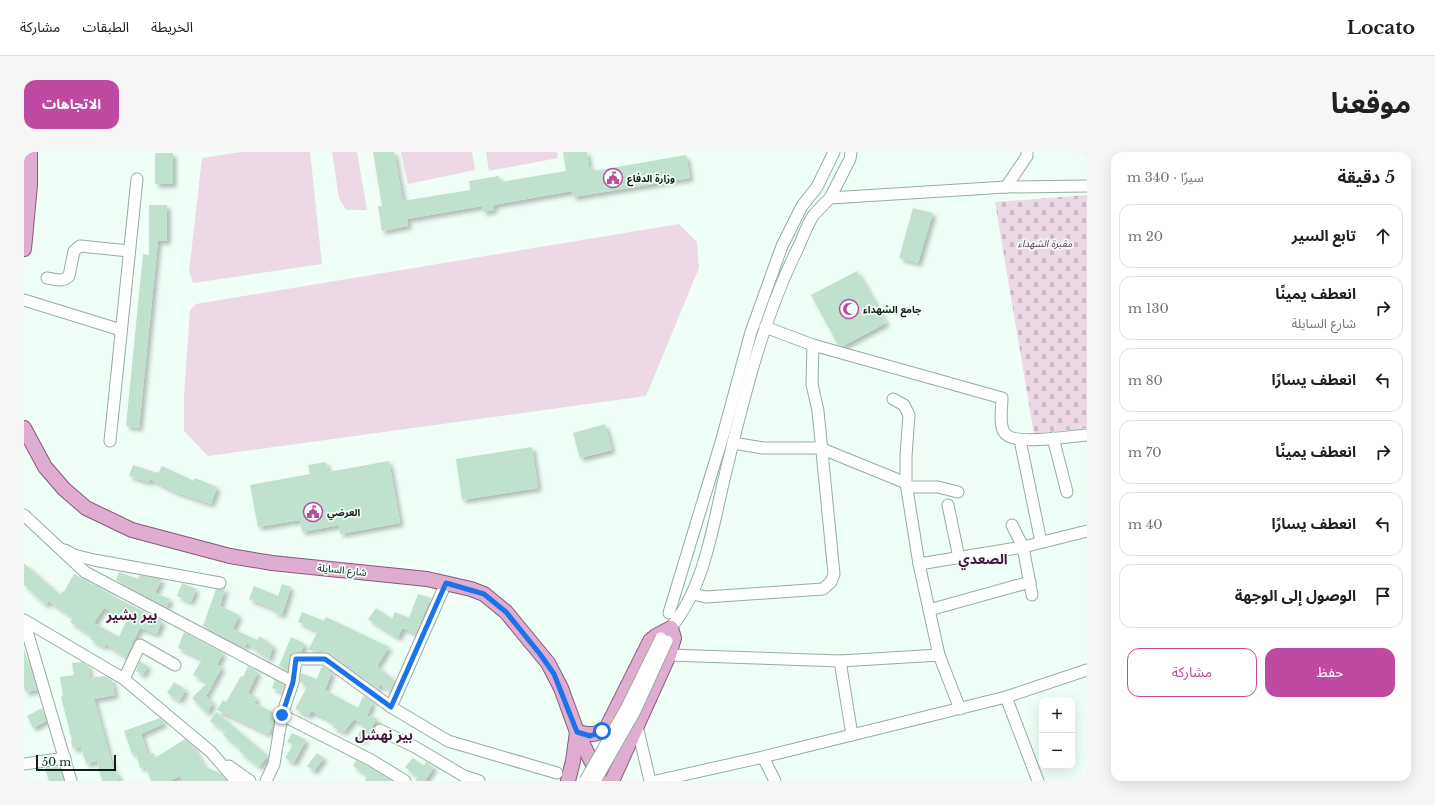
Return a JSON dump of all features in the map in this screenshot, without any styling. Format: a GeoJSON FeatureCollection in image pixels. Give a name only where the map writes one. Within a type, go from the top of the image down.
{"type":"FeatureCollection","features":[{"type":"Feature","properties":{"kind":"main road"},"geometry":{"type":"LineString","coordinates":[[24,249],[30,152]]}},
{"type":"Feature","properties":{"kind":"main road","name":"شارع السايلة"},"geometry":{"type":"LineString","coordinates":[[24,428],[44,467],[64,489],[86,508],[132,530],[254,561],[427,579],[484,594],[506,612],[554,674],[577,732],[600,781]]}},
{"type":"Feature","properties":{"kind":"main road"},"geometry":{"type":"LineString","coordinates":[[562,777],[573,761],[577,732],[590,736],[607,727],[650,641],[656,636],[666,635],[674,638],[669,655],[612,781]]}},
{"type":"Feature","properties":{"kind":"street"},"geometry":{"type":"LineString","coordinates":[[669,613],[722,439],[751,332],[782,246],[802,206],[817,187],[834,152]]}},
{"type":"Feature","properties":{"kind":"street"},"geometry":{"type":"LineString","coordinates":[[585,781],[666,635],[693,594],[713,528],[733,443],[765,327],[788,269],[814,216],[830,198],[850,159],[851,152]]}},
{"type":"Feature","properties":{"kind":"street"},"geometry":{"type":"LineString","coordinates":[[1006,187],[1026,156],[1027,152]]}},
{"type":"Feature","properties":{"kind":"street"},"geometry":{"type":"LineString","coordinates":[[110,441],[128,251],[137,179]]}},
{"type":"Feature","properties":{"kind":"street"},"geometry":{"type":"LineString","coordinates":[[830,198],[1006,187],[1087,186]]}},
{"type":"Feature","properties":{"kind":"street"},"geometry":{"type":"LineString","coordinates":[[47,278],[61,281],[67,279],[69,276],[74,251],[80,246],[128,251]]}},
{"type":"Feature","properties":{"kind":"street"},"geometry":{"type":"LineString","coordinates":[[24,300],[121,330]]}},
{"type":"Feature","properties":{"kind":"street"},"geometry":{"type":"LineString","coordinates":[[765,327],[813,345],[1002,398],[1003,431],[1009,438],[1020,440],[1087,435]]}},
{"type":"Feature","properties":{"kind":"street"},"geometry":{"type":"LineString","coordinates":[[693,594],[706,597],[822,589],[832,582],[834,574],[820,448],[818,411],[812,384],[813,345]]}},
{"type":"Feature","properties":{"kind":"street"},"geometry":{"type":"LineString","coordinates":[[893,399],[904,405],[908,415],[907,485],[919,564],[939,655],[960,709]]}},
{"type":"Feature","properties":{"kind":"street"},"geometry":{"type":"LineString","coordinates":[[1054,438],[1067,492]]}},
{"type":"Feature","properties":{"kind":"street"},"geometry":{"type":"LineString","coordinates":[[1020,440],[1041,542]]}},
{"type":"Feature","properties":{"kind":"street"},"geometry":{"type":"LineString","coordinates":[[733,443],[763,448],[820,448],[907,485],[938,487],[958,492]]}},
{"type":"Feature","properties":{"kind":"street"},"geometry":{"type":"LineString","coordinates":[[948,505],[959,558]]}},
{"type":"Feature","properties":{"kind":"street"},"geometry":{"type":"LineString","coordinates":[[24,515],[86,572],[293,682]]}},
{"type":"Feature","properties":{"kind":"street"},"geometry":{"type":"LineString","coordinates":[[1012,525],[1023,547],[1032,595]]}},
{"type":"Feature","properties":{"kind":"street"},"geometry":{"type":"LineString","coordinates":[[919,564],[1023,547],[1087,531]]}},
{"type":"Feature","properties":{"kind":"street"},"geometry":{"type":"LineString","coordinates":[[55,545],[74,555],[94,560],[220,582]]}},
{"type":"Feature","properties":{"kind":"street"},"geometry":{"type":"LineString","coordinates":[[929,610],[1030,582]]}},
{"type":"Feature","properties":{"kind":"street"},"geometry":{"type":"LineString","coordinates":[[391,707],[446,583]]}},
{"type":"Feature","properties":{"kind":"street"},"geometry":{"type":"LineString","coordinates":[[24,621],[124,679],[211,752],[250,781]]}},
{"type":"Feature","properties":{"kind":"street"},"geometry":{"type":"LineString","coordinates":[[24,621],[71,781]]}},
{"type":"Feature","properties":{"kind":"street"},"geometry":{"type":"LineString","coordinates":[[594,781],[634,711],[666,635]]}},
{"type":"Feature","properties":{"kind":"street"},"geometry":{"type":"LineString","coordinates":[[124,679],[140,645],[175,665]]}},
{"type":"Feature","properties":{"kind":"street"},"geometry":{"type":"LineString","coordinates":[[669,655],[840,661],[939,655]]}},
{"type":"Feature","properties":{"kind":"street"},"geometry":{"type":"LineString","coordinates":[[266,781],[274,764],[282,715],[293,682],[296,659],[325,659],[391,707],[448,741],[562,777]]}},
{"type":"Feature","properties":{"kind":"street"},"geometry":{"type":"LineString","coordinates":[[840,661],[852,735]]}},
{"type":"Feature","properties":{"kind":"street"},"geometry":{"type":"LineString","coordinates":[[656,781],[763,757],[960,709],[1006,697],[1087,670]]}},
{"type":"Feature","properties":{"kind":"street"},"geometry":{"type":"LineString","coordinates":[[1006,697],[1038,781]]}},
{"type":"Feature","properties":{"kind":"street"},"geometry":{"type":"LineString","coordinates":[[282,715],[371,760],[405,781]]}},
{"type":"Feature","properties":{"kind":"street"},"geometry":{"type":"LineString","coordinates":[[637,726],[650,781]]}},
{"type":"Feature","properties":{"kind":"street"},"geometry":{"type":"LineString","coordinates":[[380,730],[415,747],[464,776],[479,781]]}},
{"type":"Feature","properties":{"kind":"street"},"geometry":{"type":"LineString","coordinates":[[211,752],[236,781]]}},
{"type":"Feature","properties":{"kind":"street"},"geometry":{"type":"LineString","coordinates":[[763,757],[775,781]]}},
{"type":"Feature","properties":{"kind":"street"},"geometry":{"type":"LineString","coordinates":[[24,764],[65,758]]}},
{"type":"Feature","properties":{"kind":"green space"},"geometry":{"type":"Polygon","coordinates":[[[241,152],[310,152],[322,264],[193,283],[189,272],[202,158],[241,152]]]}},
{"type":"Feature","properties":{"kind":"green space"},"geometry":{"type":"Polygon","coordinates":[[[332,152],[357,152],[367,210],[346,210],[339,198],[332,152]]]}},
{"type":"Feature","properties":{"kind":"green space"},"geometry":{"type":"Polygon","coordinates":[[[401,152],[472,152],[475,170],[408,184],[401,152]]]}},
{"type":"Feature","properties":{"kind":"green space"},"geometry":{"type":"Polygon","coordinates":[[[486,152],[557,152],[558,158],[489,171],[486,152]]]}},
{"type":"Feature","properties":{"kind":"green space","name":"مقبرة الشهداء"},"geometry":{"type":"Polygon","coordinates":[[[1087,195],[1087,428],[1034,434],[995,202],[1087,195]]]}},
{"type":"Feature","properties":{"kind":"green space"},"geometry":{"type":"Polygon","coordinates":[[[679,224],[697,242],[699,268],[646,396],[208,456],[184,431],[184,396],[190,310],[196,304],[679,224]]]}},
{"type":"Feature","properties":{"kind":"building"},"geometry":{"type":"Polygon","coordinates":[[[373,152],[394,152],[403,201],[470,190],[469,181],[499,176],[500,182],[566,171],[563,152],[587,152],[589,168],[593,167],[594,171],[686,155],[690,178],[573,197],[572,191],[493,205],[494,210],[483,212],[482,206],[407,219],[408,226],[382,231],[378,206],[382,206],[373,152]]]}},
{"type":"Feature","properties":{"kind":"building"},"geometry":{"type":"Polygon","coordinates":[[[155,153],[173,153],[173,184],[155,184],[155,153]]]}},
{"type":"Feature","properties":{"kind":"building"},"geometry":{"type":"Polygon","coordinates":[[[149,205],[167,205],[167,241],[158,241],[139,428],[126,426],[143,254],[149,255],[149,205]]]}},
{"type":"Feature","properties":{"kind":"building"},"geometry":{"type":"Polygon","coordinates":[[[913,208],[933,213],[918,263],[899,258],[913,208]]]}},
{"type":"Feature","properties":{"kind":"building","name":"جامع الشهداء"},"geometry":{"type":"Polygon","coordinates":[[[857,271],[886,323],[843,346],[838,345],[811,295],[857,271]]]}},
{"type":"Feature","properties":{"kind":"building"},"geometry":{"type":"Polygon","coordinates":[[[605,424],[612,450],[580,458],[573,433],[605,424]]]}},
{"type":"Feature","properties":{"kind":"building"},"geometry":{"type":"Polygon","coordinates":[[[532,447],[538,488],[462,500],[456,459],[532,447]]]}},
{"type":"Feature","properties":{"kind":"building"},"geometry":{"type":"Polygon","coordinates":[[[389,461],[400,523],[340,534],[339,525],[302,532],[300,520],[258,527],[250,485],[310,474],[308,465],[326,462],[328,472],[389,461]]]}},
{"type":"Feature","properties":{"kind":"building"},"geometry":{"type":"Polygon","coordinates":[[[133,465],[158,473],[162,466],[194,481],[195,478],[217,487],[211,504],[176,492],[150,479],[149,482],[129,476],[133,465]]]}},
{"type":"Feature","properties":{"kind":"building"},"geometry":{"type":"Polygon","coordinates":[[[24,563],[60,595],[63,591],[64,592],[74,574],[162,621],[157,634],[140,628],[126,657],[105,644],[104,647],[90,639],[92,636],[70,622],[73,618],[49,601],[46,605],[24,585],[24,563]],[[104,608],[94,623],[119,637],[127,619],[104,608]]]}},
{"type":"Feature","properties":{"kind":"building"},"geometry":{"type":"Polygon","coordinates":[[[119,572],[138,579],[140,575],[162,579],[155,593],[170,599],[167,607],[116,580],[119,572]]]}},
{"type":"Feature","properties":{"kind":"building"},"geometry":{"type":"Polygon","coordinates":[[[182,583],[196,589],[191,602],[177,596],[182,583]]]}},
{"type":"Feature","properties":{"kind":"building"},"geometry":{"type":"Polygon","coordinates":[[[282,584],[291,587],[282,615],[274,612],[275,609],[249,599],[254,586],[278,596],[282,584]]]}},
{"type":"Feature","properties":{"kind":"building"},"geometry":{"type":"Polygon","coordinates":[[[226,585],[220,606],[239,615],[233,629],[257,640],[260,636],[273,646],[269,659],[247,643],[245,647],[203,626],[216,589],[223,589],[226,585]]]}},
{"type":"Feature","properties":{"kind":"building"},"geometry":{"type":"Polygon","coordinates":[[[418,594],[431,598],[416,633],[402,628],[398,638],[368,619],[376,608],[392,619],[395,612],[409,618],[418,594]]]}},
{"type":"Feature","properties":{"kind":"building"},"geometry":{"type":"Polygon","coordinates":[[[302,612],[324,621],[326,617],[389,647],[377,666],[395,681],[390,692],[380,684],[378,689],[329,653],[308,650],[318,631],[298,622],[302,612]]]}},
{"type":"Feature","properties":{"kind":"building"},"geometry":{"type":"Polygon","coordinates":[[[184,632],[223,653],[217,665],[222,667],[206,696],[213,703],[207,713],[192,698],[208,682],[193,675],[202,659],[178,648],[184,632]]]}},
{"type":"Feature","properties":{"kind":"building"},"geometry":{"type":"Polygon","coordinates":[[[291,637],[305,644],[301,652],[290,655],[287,671],[279,666],[291,637]]]}},
{"type":"Feature","properties":{"kind":"building"},"geometry":{"type":"Polygon","coordinates":[[[24,649],[37,690],[25,692],[24,686],[24,649]]]}},
{"type":"Feature","properties":{"kind":"building"},"geometry":{"type":"Polygon","coordinates":[[[140,661],[148,666],[143,675],[136,671],[140,661]]]}},
{"type":"Feature","properties":{"kind":"building"},"geometry":{"type":"Polygon","coordinates":[[[82,662],[88,666],[90,678],[105,676],[112,680],[115,695],[94,699],[114,772],[117,772],[119,781],[102,781],[97,761],[86,764],[81,747],[73,749],[61,697],[63,696],[60,677],[74,675],[72,663],[82,662]]]}},
{"type":"Feature","properties":{"kind":"building"},"geometry":{"type":"Polygon","coordinates":[[[248,666],[258,672],[248,693],[257,698],[254,703],[275,713],[269,734],[217,710],[223,700],[226,702],[241,676],[243,677],[248,666]]]}},
{"type":"Feature","properties":{"kind":"building"},"geometry":{"type":"Polygon","coordinates":[[[322,666],[332,672],[325,690],[358,708],[363,696],[373,702],[367,716],[369,717],[371,715],[377,719],[363,741],[356,738],[364,725],[354,719],[344,732],[332,727],[335,723],[311,711],[309,716],[295,709],[307,687],[300,682],[301,673],[317,679],[322,666]]]}},
{"type":"Feature","properties":{"kind":"building"},"geometry":{"type":"Polygon","coordinates":[[[275,680],[284,685],[282,692],[272,688],[275,680]]]}},
{"type":"Feature","properties":{"kind":"building"},"geometry":{"type":"Polygon","coordinates":[[[174,682],[186,690],[179,701],[167,693],[174,682]]]}},
{"type":"Feature","properties":{"kind":"building"},"geometry":{"type":"Polygon","coordinates":[[[42,708],[46,721],[33,728],[27,716],[42,708]]]}},
{"type":"Feature","properties":{"kind":"building"},"geometry":{"type":"Polygon","coordinates":[[[216,712],[268,756],[259,767],[239,751],[241,749],[223,735],[226,732],[210,721],[216,712]]]}},
{"type":"Feature","properties":{"kind":"building"},"geometry":{"type":"Polygon","coordinates":[[[160,718],[165,723],[141,734],[148,755],[154,753],[155,758],[185,739],[191,744],[205,767],[220,773],[227,781],[184,781],[179,776],[170,781],[151,781],[146,767],[140,768],[136,753],[132,754],[124,731],[160,718]]]}},
{"type":"Feature","properties":{"kind":"building"},"geometry":{"type":"Polygon","coordinates":[[[292,733],[306,740],[294,763],[285,758],[293,745],[287,742],[292,733]]]}},
{"type":"Feature","properties":{"kind":"building"},"geometry":{"type":"Polygon","coordinates":[[[317,753],[324,758],[314,771],[307,766],[317,753]]]}},
{"type":"Feature","properties":{"kind":"building"},"geometry":{"type":"Polygon","coordinates":[[[413,758],[424,766],[426,762],[434,767],[425,781],[415,781],[418,777],[405,767],[413,758]]]}},
{"type":"Feature","properties":{"kind":"building"},"geometry":{"type":"Polygon","coordinates":[[[356,760],[392,781],[365,781],[367,775],[353,766],[356,760]]]}},
{"type":"Feature","properties":{"kind":"building"},"geometry":{"type":"Polygon","coordinates":[[[59,766],[64,781],[49,781],[45,768],[59,766]]]}},
{"type":"Feature","properties":{"kind":"place","name":"وزارة الدفاع"},"geometry":{"type":"Point","coordinates":[613,178]}},
{"type":"Feature","properties":{"kind":"place","name":"جامع الشهداء"},"geometry":{"type":"Point","coordinates":[849,309]}},
{"type":"Feature","properties":{"kind":"place","name":"العرضي"},"geometry":{"type":"Point","coordinates":[313,512]}},
{"type":"Feature","properties":{"kind":"district","name":"الصعدي"},"geometry":{"type":"Point","coordinates":[983,559]}},
{"type":"Feature","properties":{"kind":"district","name":"بير بشير"},"geometry":{"type":"Point","coordinates":[132,615]}},
{"type":"Feature","properties":{"kind":"district","name":"بير نهشل"},"geometry":{"type":"Point","coordinates":[384,735]}},
{"type":"Feature","properties":{"kind":"route"},"geometry":{"type":"LineString","coordinates":[[282,715],[293,682],[296,659],[325,659],[391,707],[446,583],[484,594],[506,612],[548,663],[561,688],[577,732],[590,736],[602,731]]}}]}
